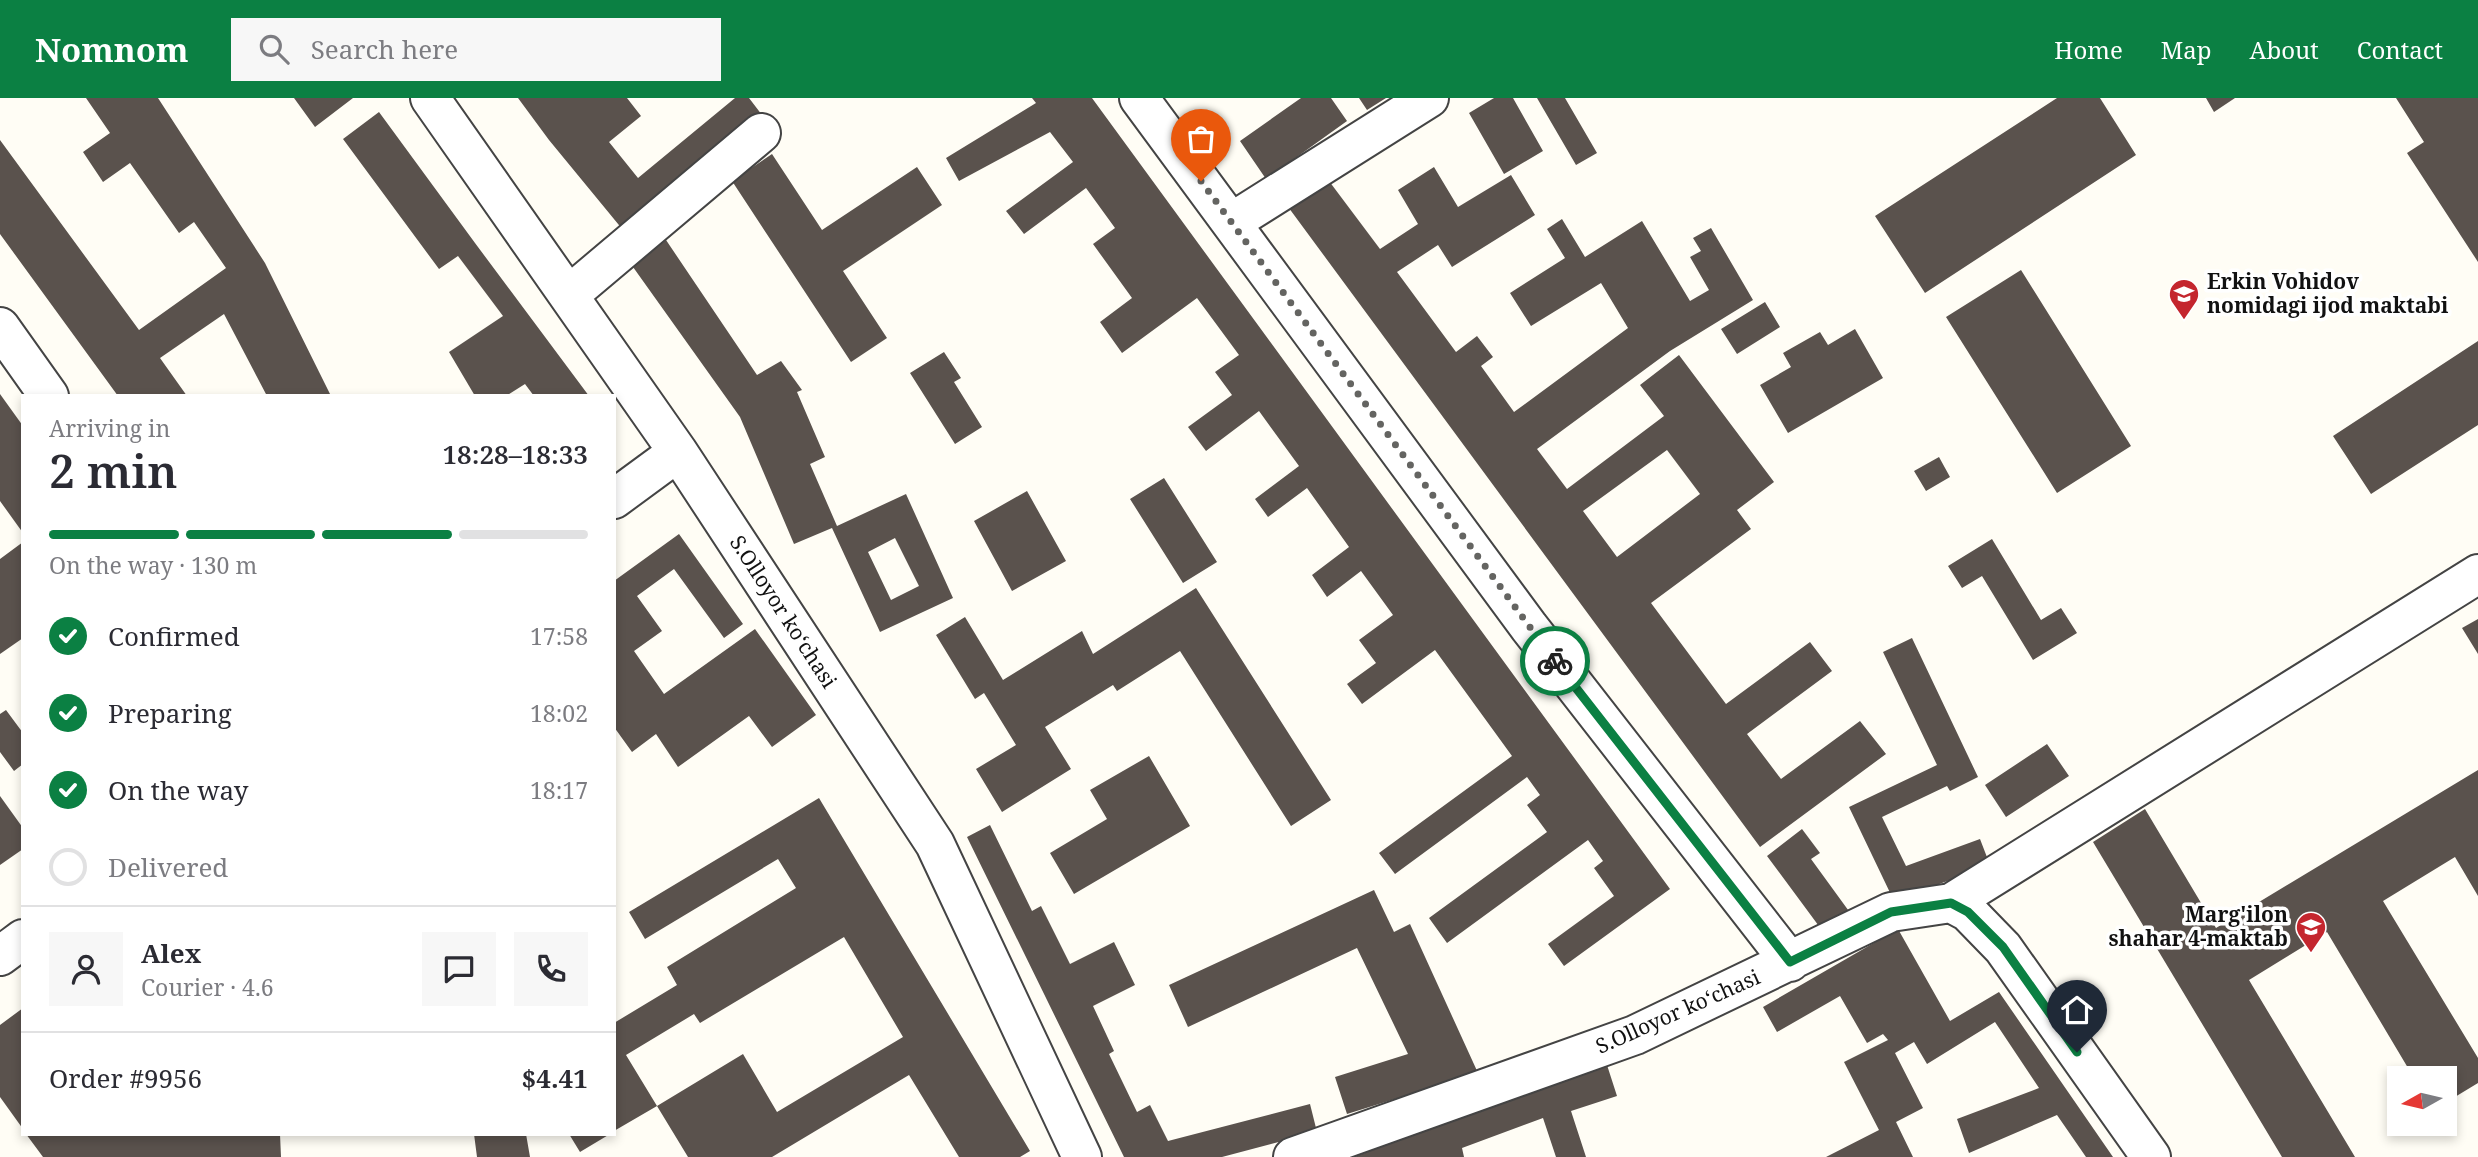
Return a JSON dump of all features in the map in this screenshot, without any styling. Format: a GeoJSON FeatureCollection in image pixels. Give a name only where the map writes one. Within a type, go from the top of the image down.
{"type":"FeatureCollection","features":[{"type":"Feature","properties":{"kind":"street","name":"S.Olloyor koʻchasi"},"geometry":{"type":"LineString","coordinates":[[430,98],[678,452],[935,844],[1082,1157]]}},
{"type":"Feature","properties":{"kind":"street"},"geometry":{"type":"LineString","coordinates":[[1139,98],[1529,628],[1790,962]]}},
{"type":"Feature","properties":{"kind":"street"},"geometry":{"type":"LineString","coordinates":[[1232,222],[1429,98]]}},
{"type":"Feature","properties":{"kind":"street"},"geometry":{"type":"LineString","coordinates":[[569,295],[761,133]]}},
{"type":"Feature","properties":{"kind":"street"},"geometry":{"type":"LineString","coordinates":[[0,327],[48,394]]}},
{"type":"Feature","properties":{"kind":"street"},"geometry":{"type":"LineString","coordinates":[[616,498],[678,452]]}},
{"type":"Feature","properties":{"kind":"street"},"geometry":{"type":"LineString","coordinates":[[1951,903],[2478,574]]}},
{"type":"Feature","properties":{"kind":"street","name":"S.Olloyor koʻchasi"},"geometry":{"type":"LineString","coordinates":[[1293,1157],[1635,1035],[1891,912],[1951,903]]}},
{"type":"Feature","properties":{"kind":"street"},"geometry":{"type":"LineString","coordinates":[[1951,903],[1968,912],[2003,947],[2151,1157]]}},
{"type":"Feature","properties":{"kind":"street"},"geometry":{"type":"LineString","coordinates":[[0,956],[21,940]]}},
{"type":"Feature","properties":{"kind":"building"},"geometry":{"type":"Polygon","coordinates":[[[86,98],[158,98],[265,263],[330,394],[266,394],[224,314],[160,358],[186,394],[117,394],[0,234],[0,140],[139,330],[226,268],[194,222],[179,233],[130,163],[103,182],[83,152],[110,133],[86,98]]]}},
{"type":"Feature","properties":{"kind":"building"},"geometry":{"type":"Polygon","coordinates":[[[294,98],[353,98],[315,127],[294,98]]]}},
{"type":"Feature","properties":{"kind":"building"},"geometry":{"type":"Polygon","coordinates":[[[518,98],[627,98],[641,116],[609,142],[638,178],[735,98],[749,98],[762,115],[623,230],[518,98]]]}},
{"type":"Feature","properties":{"kind":"building"},"geometry":{"type":"Polygon","coordinates":[[[1032,98],[1092,98],[1670,889],[1564,966],[1548,944],[1614,896],[1594,868],[1603,861],[1588,840],[1447,943],[1429,918],[1547,832],[1527,805],[1540,795],[1527,777],[1395,874],[1379,853],[1512,756],[1435,650],[1362,704],[1347,684],[1376,663],[1359,640],[1393,615],[1361,571],[1327,597],[1312,575],[1349,547],[1307,488],[1268,517],[1255,499],[1299,466],[1259,411],[1206,451],[1188,427],[1232,395],[1215,372],[1239,355],[1197,298],[1122,353],[1100,322],[1132,298],[1093,244],[1115,228],[1086,188],[1024,234],[1006,211],[1073,162],[1050,132],[959,181],[946,158],[1036,103],[1032,98]]]}},
{"type":"Feature","properties":{"kind":"building"},"geometry":{"type":"Polygon","coordinates":[[[1301,98],[1331,98],[1347,121],[1266,179],[1240,141],[1301,98]]]}},
{"type":"Feature","properties":{"kind":"building"},"geometry":{"type":"Polygon","coordinates":[[[1359,98],[1386,98],[1367,110],[1359,98]]]}},
{"type":"Feature","properties":{"kind":"building"},"geometry":{"type":"Polygon","coordinates":[[[1494,98],[1513,98],[1543,151],[1504,174],[1469,113],[1494,98]]]}},
{"type":"Feature","properties":{"kind":"building"},"geometry":{"type":"Polygon","coordinates":[[[1537,98],[1565,98],[1597,153],[1576,165],[1537,98]]]}},
{"type":"Feature","properties":{"kind":"building"},"geometry":{"type":"Polygon","coordinates":[[[2057,98],[2100,98],[2136,155],[1925,293],[1875,216],[2057,98]]]}},
{"type":"Feature","properties":{"kind":"building"},"geometry":{"type":"Polygon","coordinates":[[[2206,98],[2235,98],[2214,112],[2206,98]]]}},
{"type":"Feature","properties":{"kind":"building"},"geometry":{"type":"Polygon","coordinates":[[[2396,98],[2478,98],[2478,262],[2407,153],[2424,142],[2396,98]]]}},
{"type":"Feature","properties":{"kind":"building"},"geometry":{"type":"Polygon","coordinates":[[[379,112],[588,394],[532,394],[525,384],[509,394],[474,394],[449,352],[503,316],[458,256],[439,269],[343,139],[379,112]]]}},
{"type":"Feature","properties":{"kind":"building"},"geometry":{"type":"Polygon","coordinates":[[[772,154],[822,230],[917,167],[942,205],[843,271],[887,338],[851,362],[732,181],[772,154]]]}},
{"type":"Feature","properties":{"kind":"building"},"geometry":{"type":"Polygon","coordinates":[[[1434,167],[1458,207],[1511,175],[1535,215],[1452,267],[1438,245],[1397,272],[1456,352],[1477,336],[1493,357],[1481,366],[1514,412],[1628,328],[1601,283],[1531,326],[1510,293],[1565,258],[1547,229],[1562,219],[1585,257],[1642,221],[1690,301],[1709,290],[1690,257],[1701,251],[1693,238],[1711,228],[1753,300],[1670,351],[1537,449],[1567,489],[1664,416],[1640,385],[1679,355],[1774,482],[1737,510],[1751,529],[1651,603],[1726,704],[1810,642],[1832,671],[1747,734],[1781,779],[1860,721],[1886,754],[1760,847],[1283,200],[1326,177],[1380,249],[1418,224],[1398,190],[1434,167]],[[1667,450],[1583,511],[1617,557],[1700,494],[1667,450]]]}},
{"type":"Feature","properties":{"kind":"building"},"geometry":{"type":"Polygon","coordinates":[[[666,240],[757,375],[781,361],[802,390],[797,392],[825,457],[810,464],[837,526],[906,494],[953,598],[880,632],[832,528],[794,544],[740,417],[633,267],[666,240]],[[895,538],[868,552],[891,600],[919,586],[895,538]]]}},
{"type":"Feature","properties":{"kind":"building"},"geometry":{"type":"Polygon","coordinates":[[[2021,270],[2131,446],[2057,493],[1946,317],[2021,270]]]}},
{"type":"Feature","properties":{"kind":"building"},"geometry":{"type":"Polygon","coordinates":[[[1765,302],[1780,327],[1737,354],[1721,329],[1765,302]]]}},
{"type":"Feature","properties":{"kind":"building"},"geometry":{"type":"Polygon","coordinates":[[[1855,329],[1883,378],[1788,433],[1760,385],[1791,367],[1783,353],[1820,332],[1828,345],[1855,329]]]}},
{"type":"Feature","properties":{"kind":"building"},"geometry":{"type":"Polygon","coordinates":[[[2478,341],[2478,425],[2371,494],[2333,436],[2478,341]]]}},
{"type":"Feature","properties":{"kind":"building"},"geometry":{"type":"Polygon","coordinates":[[[944,352],[961,378],[954,382],[982,427],[955,444],[910,373],[944,352]]]}},
{"type":"Feature","properties":{"kind":"building"},"geometry":{"type":"Polygon","coordinates":[[[0,394],[21,423],[21,530],[0,501],[0,394]]]}},
{"type":"Feature","properties":{"kind":"building"},"geometry":{"type":"Polygon","coordinates":[[[1939,457],[1950,477],[1926,491],[1914,471],[1939,457]]]}},
{"type":"Feature","properties":{"kind":"building"},"geometry":{"type":"Polygon","coordinates":[[[1164,478],[1217,562],[1183,583],[1130,499],[1164,478]]]}},
{"type":"Feature","properties":{"kind":"building"},"geometry":{"type":"Polygon","coordinates":[[[1027,491],[1066,561],[1012,591],[974,521],[1027,491]]]}},
{"type":"Feature","properties":{"kind":"building"},"geometry":{"type":"Polygon","coordinates":[[[679,534],[743,624],[724,638],[674,569],[637,596],[662,631],[634,651],[664,694],[755,629],[816,715],[772,747],[749,716],[678,767],[656,734],[632,752],[616,730],[616,580],[679,534]]]}},
{"type":"Feature","properties":{"kind":"building"},"geometry":{"type":"Polygon","coordinates":[[[1992,539],[2041,620],[2061,608],[2077,633],[2033,660],[1982,576],[1962,588],[1948,566],[1992,539]]]}},
{"type":"Feature","properties":{"kind":"building"},"geometry":{"type":"Polygon","coordinates":[[[21,543],[21,639],[0,654],[0,559],[21,543]]]}},
{"type":"Feature","properties":{"kind":"building"},"geometry":{"type":"Polygon","coordinates":[[[1196,588],[1331,800],[1291,826],[1180,651],[1117,691],[1113,685],[1045,727],[1071,769],[1002,812],[976,769],[1016,745],[984,693],[975,699],[936,635],[965,617],[1003,680],[1082,631],[1093,654],[1196,588]]]}},
{"type":"Feature","properties":{"kind":"building"},"geometry":{"type":"Polygon","coordinates":[[[2478,619],[2478,654],[2462,628],[2478,619]]]}},
{"type":"Feature","properties":{"kind":"building"},"geometry":{"type":"Polygon","coordinates":[[[1912,638],[1978,777],[1950,791],[1947,786],[1882,817],[1906,866],[1980,839],[1990,865],[1894,901],[1849,807],[1937,765],[1883,652],[1912,638]]]}},
{"type":"Feature","properties":{"kind":"building"},"geometry":{"type":"Polygon","coordinates":[[[6,710],[21,730],[21,766],[14,771],[0,752],[0,714],[6,710]]]}},
{"type":"Feature","properties":{"kind":"building"},"geometry":{"type":"Polygon","coordinates":[[[2047,744],[2069,776],[2006,817],[1985,785],[2047,744]]]}},
{"type":"Feature","properties":{"kind":"building"},"geometry":{"type":"Polygon","coordinates":[[[1149,756],[1190,826],[1074,894],[1050,853],[1107,819],[1090,790],[1149,756]]]}},
{"type":"Feature","properties":{"kind":"building"},"geometry":{"type":"Polygon","coordinates":[[[2478,770],[2478,896],[2455,857],[2383,901],[2478,1058],[2478,1083],[2457,1096],[2457,1066],[2407,1066],[2327,932],[2249,980],[2355,1157],[2282,1157],[2093,842],[2145,809],[2216,928],[2478,770]]]}},
{"type":"Feature","properties":{"kind":"building"},"geometry":{"type":"Polygon","coordinates":[[[0,796],[21,825],[21,850],[0,865],[0,796]]]}},
{"type":"Feature","properties":{"kind":"building"},"geometry":{"type":"Polygon","coordinates":[[[819,798],[1030,1151],[1020,1157],[959,1157],[909,1075],[772,1157],[688,1157],[657,1106],[616,1130],[616,1022],[677,985],[667,967],[796,888],[778,859],[645,939],[629,912],[819,798]],[[844,937],[700,1023],[694,1014],[626,1055],[657,1106],[743,1054],[777,1112],[903,1037],[844,937]]]}},
{"type":"Feature","properties":{"kind":"building"},"geometry":{"type":"Polygon","coordinates":[[[990,825],[1032,911],[1041,906],[1070,964],[1114,942],[1135,985],[1093,1006],[1114,1051],[1109,1054],[1137,1112],[1150,1105],[1168,1141],[1310,1104],[1317,1132],[1222,1157],[1124,1157],[967,837],[990,825]]]}},
{"type":"Feature","properties":{"kind":"building"},"geometry":{"type":"Polygon","coordinates":[[[1802,829],[1820,853],[1811,859],[1851,914],[1824,933],[1767,856],[1802,829]]]}},
{"type":"Feature","properties":{"kind":"building"},"geometry":{"type":"Polygon","coordinates":[[[1374,890],[1394,932],[1410,924],[1478,1073],[1347,1114],[1335,1077],[1408,1054],[1357,948],[1188,1027],[1169,985],[1374,890]]]}},
{"type":"Feature","properties":{"kind":"building"},"geometry":{"type":"Polygon","coordinates":[[[1898,929],[1950,1021],[1999,992],[2113,1157],[2086,1157],[2057,1115],[1969,1153],[1957,1119],[2039,1088],[1995,1022],[1927,1064],[1914,1042],[1895,1053],[1923,1108],[1896,1122],[1913,1157],[1826,1157],[1879,1130],[1844,1062],[1888,1040],[1883,1034],[1867,1043],[1840,996],[1777,1032],[1763,1007],[1898,929]]]}},
{"type":"Feature","properties":{"kind":"building"},"geometry":{"type":"Polygon","coordinates":[[[21,1009],[21,1126],[0,1097],[0,1025],[21,1009]]]}},
{"type":"Feature","properties":{"kind":"building"},"geometry":{"type":"Polygon","coordinates":[[[1607,1065],[1617,1096],[1571,1111],[1586,1157],[1556,1157],[1543,1118],[1462,1148],[1464,1157],[1354,1157],[1534,1090],[1607,1065]]]}},
{"type":"Feature","properties":{"kind":"building"},"geometry":{"type":"Polygon","coordinates":[[[27,1136],[280,1136],[281,1157],[43,1157],[27,1136]]]}},
{"type":"Feature","properties":{"kind":"building"},"geometry":{"type":"Polygon","coordinates":[[[474,1136],[526,1136],[530,1157],[477,1157],[474,1136]]]}},
{"type":"Feature","properties":{"kind":"building"},"geometry":{"type":"Polygon","coordinates":[[[570,1136],[607,1136],[580,1152],[570,1136]]]}},
{"type":"Feature","properties":{"kind":"way so far"},"geometry":{"type":"LineString","coordinates":[[1201,181],[1555,661]]}},
{"type":"Feature","properties":{"kind":"place","name":"Erkin Vohidov nomidagi ijod maktabi"},"geometry":{"type":"Point","coordinates":[2184,321]}},
{"type":"Feature","properties":{"kind":"place","name":"Marg'ilon shahar 4-maktab"},"geometry":{"type":"Point","coordinates":[2311,954]}},
{"type":"Feature","properties":{"kind":"route"},"geometry":{"type":"LineString","coordinates":[[1555,661],[1790,962],[1891,912],[1951,903],[1968,912],[2003,947],[2077,1052]]}}]}
